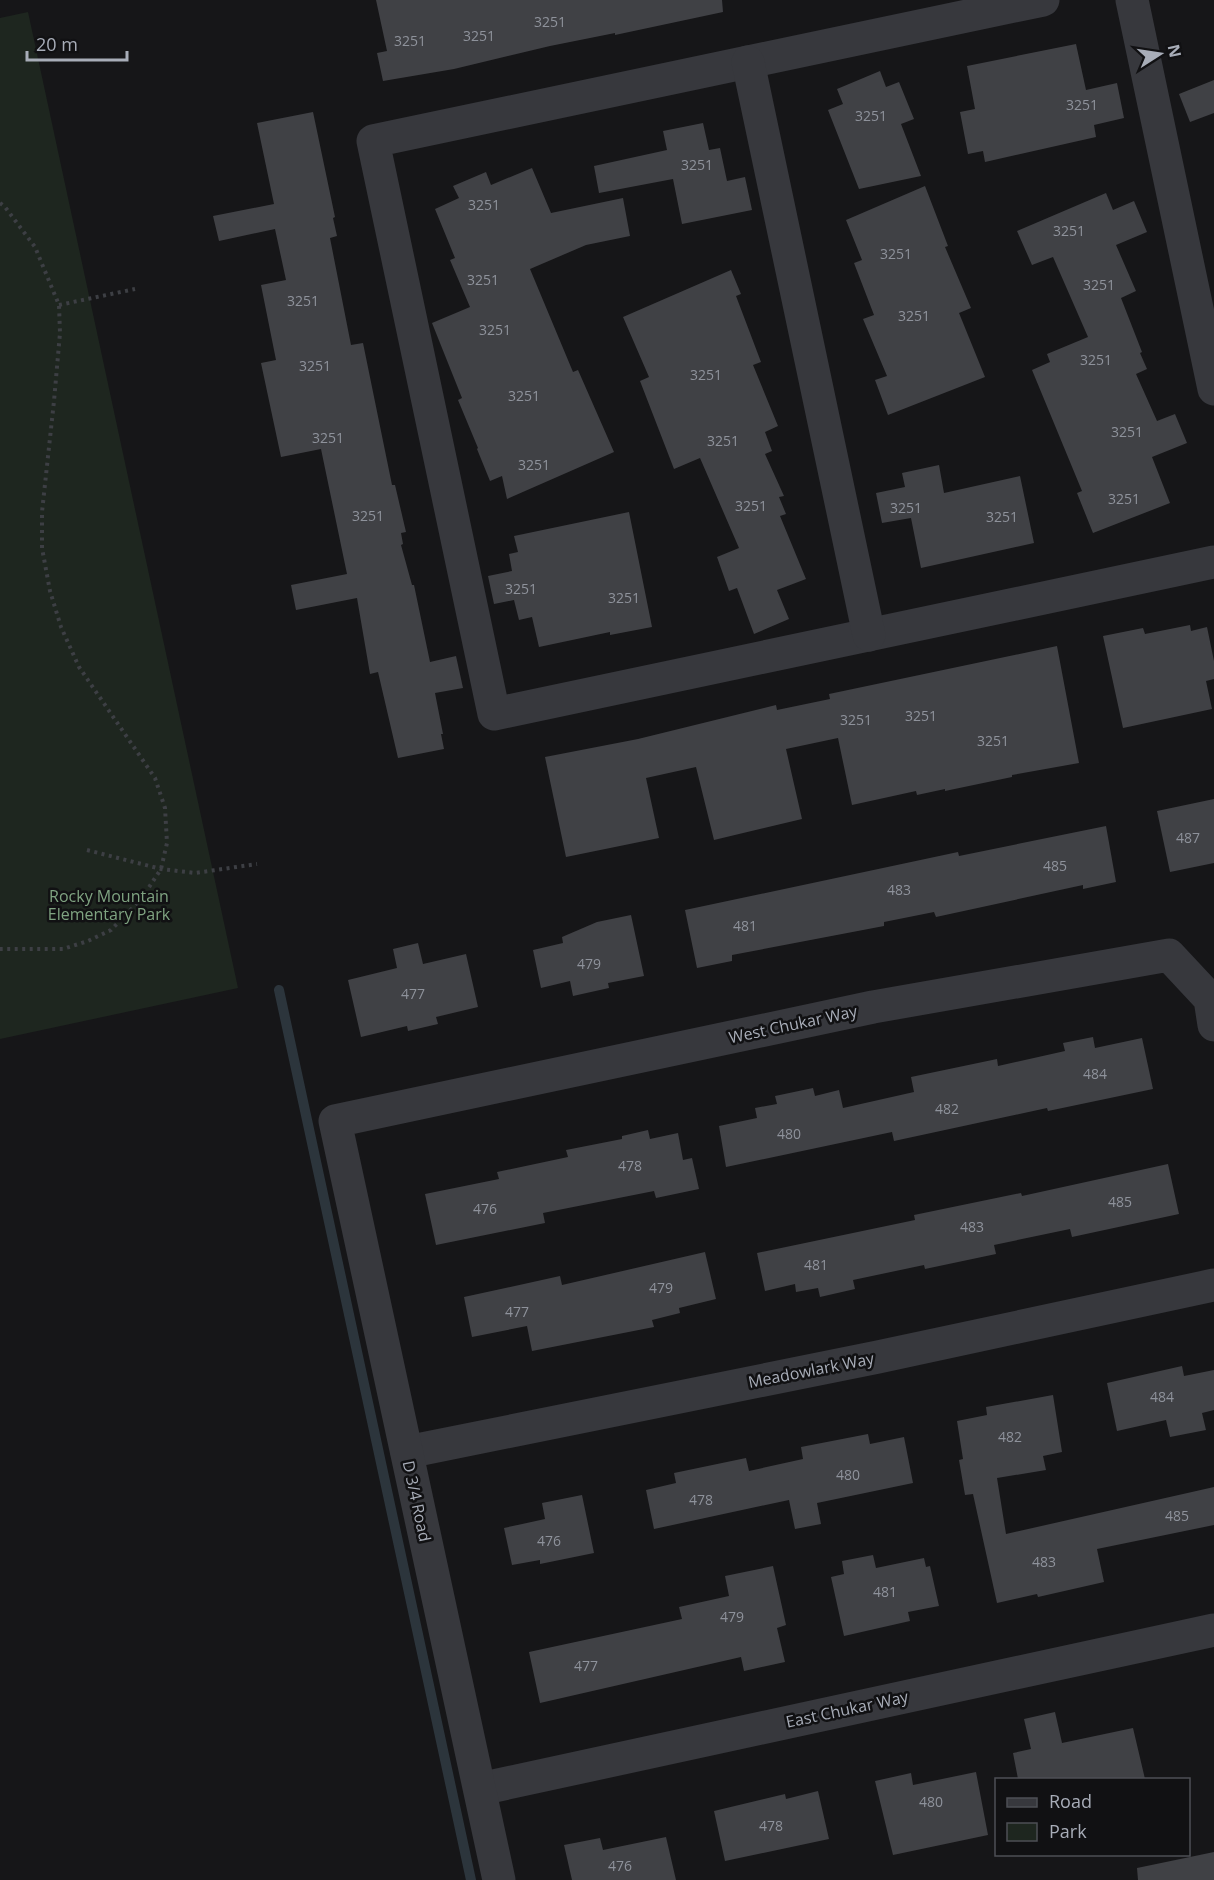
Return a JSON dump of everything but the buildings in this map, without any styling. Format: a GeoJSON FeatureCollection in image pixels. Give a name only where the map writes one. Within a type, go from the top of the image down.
{"type":"FeatureCollection","features":[{"type":"Feature","properties":{"kind":"street"},"geometry":{"type":"LineString","coordinates":[[1043,0],[373,141],[494,714],[1214,562]]}},
{"type":"Feature","properties":{"kind":"street"},"geometry":{"type":"LineString","coordinates":[[1132,0],[1214,389]]}},
{"type":"Feature","properties":{"kind":"street"},"geometry":{"type":"LineString","coordinates":[[748,62],[869,635]]}},
{"type":"Feature","properties":{"kind":"street","name":"West Chukar Way"},"geometry":{"type":"LineString","coordinates":[[335,1121],[873,1007],[1169,955],[1210,999],[1214,1025]]}},
{"type":"Feature","properties":{"kind":"street","name":"D 3/4 Road"},"geometry":{"type":"LineString","coordinates":[[335,1121],[499,1880]]}},
{"type":"Feature","properties":{"kind":"street","name":"Meadowlark Way"},"geometry":{"type":"LineString","coordinates":[[407,1452],[878,1357],[1214,1284]]}},
{"type":"Feature","properties":{"kind":"street","name":"East Chukar Way"},"geometry":{"type":"LineString","coordinates":[[480,1789],[1214,1630]]}},
{"type":"Feature","properties":{"kind":"path"},"geometry":{"type":"LineString","coordinates":[[0,203],[35,248],[59,305],[60,333],[42,512],[42,548],[48,581],[61,627],[79,667],[155,778],[165,808],[167,843],[161,869],[142,898],[111,930],[63,949],[0,949]]}},
{"type":"Feature","properties":{"kind":"path"},"geometry":{"type":"LineString","coordinates":[[59,305],[135,289]]}},
{"type":"Feature","properties":{"kind":"path"},"geometry":{"type":"LineString","coordinates":[[87,850],[161,869],[195,873],[257,864]]}},
{"type":"Feature","properties":{"kind":"green space","name":"Rocky Mountain Elementary Park"},"geometry":{"type":"Polygon","coordinates":[[[28,12],[238,988],[0,1039],[0,18],[28,12]]]}},
{"type":"Feature","properties":{"kind":"waterway"},"geometry":{"type":"LineString","coordinates":[[279,990],[471,1880]]}}]}
